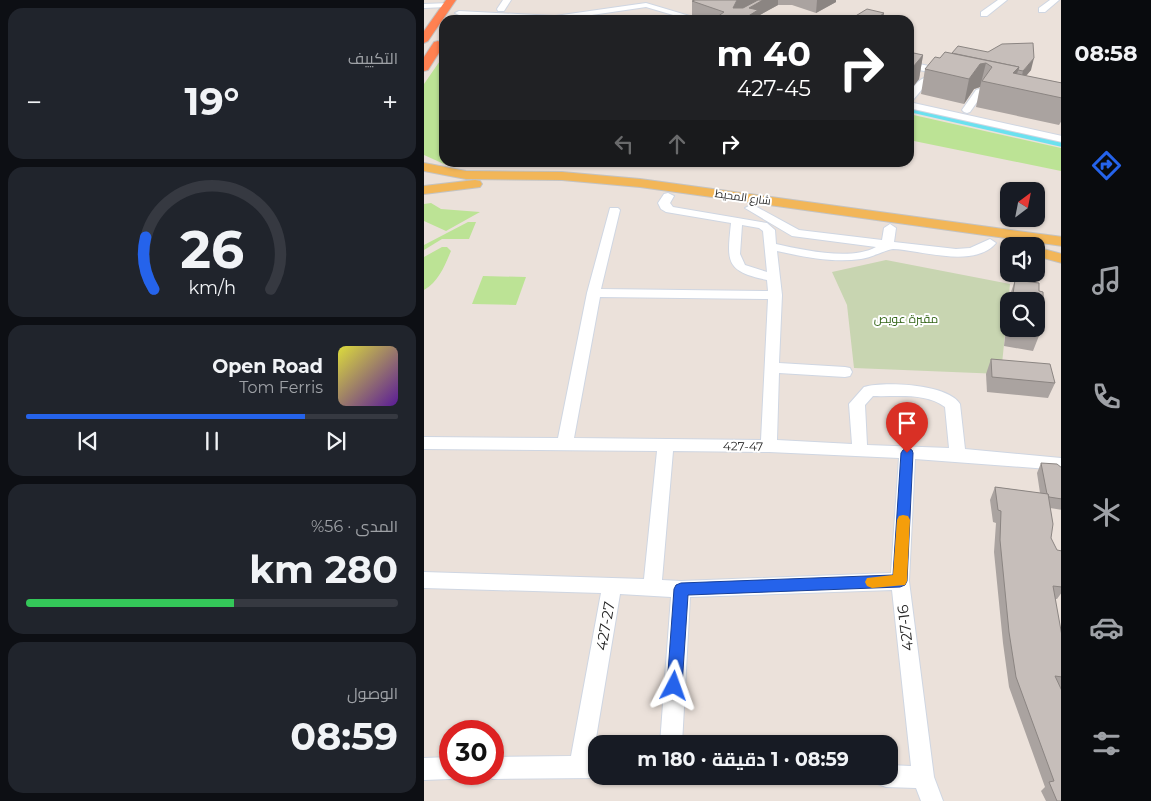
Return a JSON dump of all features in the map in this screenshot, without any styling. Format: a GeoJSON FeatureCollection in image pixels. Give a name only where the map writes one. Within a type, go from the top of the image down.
{"type":"FeatureCollection","features":[{"type":"Feature","properties":{"kind":"highway"},"geometry":{"type":"LineString","coordinates":[[458,15],[468,0]]}},
{"type":"Feature","properties":{"kind":"highway"},"geometry":{"type":"LineString","coordinates":[[440,15],[449,3]]}},
{"type":"Feature","properties":{"kind":"highway"},"geometry":{"type":"LineString","coordinates":[[424,39],[428,30],[439,16]]}},
{"type":"Feature","properties":{"kind":"highway"},"geometry":{"type":"LineString","coordinates":[[424,67],[439,43]]}},
{"type":"Feature","properties":{"kind":"main road","name":"شارع المحيط"},"geometry":{"type":"LineString","coordinates":[[424,167],[460,174],[546,175],[633,182],[860,219],[1000,244]]}},
{"type":"Feature","properties":{"kind":"main road","name":"شارع المحيط"},"geometry":{"type":"LineString","coordinates":[[424,190],[465,185],[504,184],[614,189],[751,208],[860,219]]}},
{"type":"Feature","properties":{"kind":"main road","name":"شارع المحيط"},"geometry":{"type":"LineString","coordinates":[[886,224],[1061,242]]}},
{"type":"Feature","properties":{"kind":"main road"},"geometry":{"type":"LineString","coordinates":[[1045,251],[1061,254]]}},
{"type":"Feature","properties":{"kind":"main road"},"geometry":{"type":"LineString","coordinates":[[1045,254],[1061,260]]}},
{"type":"Feature","properties":{"kind":"street"},"geometry":{"type":"LineString","coordinates":[[501,9],[507,0]]}},
{"type":"Feature","properties":{"kind":"street"},"geometry":{"type":"LineString","coordinates":[[576,15],[646,5],[655,0]]}},
{"type":"Feature","properties":{"kind":"street"},"geometry":{"type":"LineString","coordinates":[[984,14],[1004,0]]}},
{"type":"Feature","properties":{"kind":"street"},"geometry":{"type":"LineString","coordinates":[[1042,10],[1055,0]]}},
{"type":"Feature","properties":{"kind":"street"},"geometry":{"type":"LineString","coordinates":[[424,6],[449,3]]}},
{"type":"Feature","properties":{"kind":"street"},"geometry":{"type":"LineString","coordinates":[[646,5],[681,15]]}},
{"type":"Feature","properties":{"kind":"street"},"geometry":{"type":"LineString","coordinates":[[914,66],[957,75]]}},
{"type":"Feature","properties":{"kind":"street"},"geometry":{"type":"LineString","coordinates":[[914,94],[924,81]]}},
{"type":"Feature","properties":{"kind":"street"},"geometry":{"type":"LineString","coordinates":[[968,110],[979,92]]}},
{"type":"Feature","properties":{"kind":"street"},"geometry":{"type":"LineString","coordinates":[[914,101],[968,110],[1061,131]]}},
{"type":"Feature","properties":{"kind":"street"},"geometry":{"type":"LineString","coordinates":[[914,101],[1061,139]]}},
{"type":"Feature","properties":{"kind":"street"},"geometry":{"type":"LineString","coordinates":[[668,196],[664,203],[665,207],[670,210],[758,224],[766,227],[770,232],[776,295],[769,446]]}},
{"type":"Feature","properties":{"kind":"street"},"geometry":{"type":"LineString","coordinates":[[751,208],[796,233],[962,253],[972,252],[990,243]]}},
{"type":"Feature","properties":{"kind":"street"},"geometry":{"type":"LineString","coordinates":[[565,444],[594,293],[614,210]]}},
{"type":"Feature","properties":{"kind":"street"},"geometry":{"type":"LineString","coordinates":[[737,220],[734,254],[740,267],[774,277]]}},
{"type":"Feature","properties":{"kind":"street"},"geometry":{"type":"LineString","coordinates":[[886,224],[887,245]]}},
{"type":"Feature","properties":{"kind":"street"},"geometry":{"type":"LineString","coordinates":[[772,246],[813,254],[856,256],[874,252],[887,245]]}},
{"type":"Feature","properties":{"kind":"street"},"geometry":{"type":"LineString","coordinates":[[594,293],[776,295]]}},
{"type":"Feature","properties":{"kind":"street"},"geometry":{"type":"LineString","coordinates":[[772,368],[845,372]]}},
{"type":"Feature","properties":{"kind":"street"},"geometry":{"type":"LineString","coordinates":[[860,451],[857,404],[869,391],[932,394],[946,399],[952,404],[958,456]]}},
{"type":"Feature","properties":{"kind":"street","name":"427-47"},"geometry":{"type":"LineString","coordinates":[[424,443],[769,446],[958,456],[1061,464]]}},
{"type":"Feature","properties":{"kind":"street"},"geometry":{"type":"LineString","coordinates":[[652,588],[666,445]]}},
{"type":"Feature","properties":{"kind":"street","name":"427-16"},"geometry":{"type":"LineString","coordinates":[[907,453],[900,581],[924,777],[932,801]]}},
{"type":"Feature","properties":{"kind":"street","name":"427-27"},"geometry":{"type":"LineString","coordinates":[[424,580],[612,585],[592,735]]}},
{"type":"Feature","properties":{"kind":"street"},"geometry":{"type":"LineString","coordinates":[[612,585],[681,589],[900,581]]}},
{"type":"Feature","properties":{"kind":"street"},"geometry":{"type":"LineString","coordinates":[[672,735],[681,589]]}},
{"type":"Feature","properties":{"kind":"street","name":"427-27"},"geometry":{"type":"LineString","coordinates":[[504,768],[588,767]]}},
{"type":"Feature","properties":{"kind":"street"},"geometry":{"type":"LineString","coordinates":[[424,769],[439,768]]}},
{"type":"Feature","properties":{"kind":"street"},"geometry":{"type":"LineString","coordinates":[[898,776],[924,777]]}},
{"type":"Feature","properties":{"kind":"green space"},"geometry":{"type":"Polygon","coordinates":[[[439,62],[439,162],[424,155],[424,84],[439,62]]]}},
{"type":"Feature","properties":{"kind":"green space"},"geometry":{"type":"Polygon","coordinates":[[[914,115],[1061,148],[1061,171],[914,141],[914,115]]]}},
{"type":"Feature","properties":{"kind":"green space"},"geometry":{"type":"Polygon","coordinates":[[[431,203],[441,209],[480,212],[446,231],[424,221],[424,204],[431,203]]]}},
{"type":"Feature","properties":{"kind":"green space"},"geometry":{"type":"Polygon","coordinates":[[[468,222],[476,222],[469,239],[442,239],[424,250],[424,245],[468,222]]]}},
{"type":"Feature","properties":{"kind":"green space"},"geometry":{"type":"Polygon","coordinates":[[[442,247],[447,247],[451,251],[437,278],[424,290],[424,257],[442,247]]]}},
{"type":"Feature","properties":{"kind":"green space","name":"مقبرة عويص"},"geometry":{"type":"Polygon","coordinates":[[[886,260],[1010,284],[1009,292],[1000,292],[1000,337],[1005,337],[1001,374],[854,368],[847,305],[832,272],[886,260]]]}},
{"type":"Feature","properties":{"kind":"green space"},"geometry":{"type":"Polygon","coordinates":[[[483,276],[526,277],[516,305],[472,304],[483,276]]]}},
{"type":"Feature","properties":{"kind":"building"},"geometry":{"type":"Polygon","coordinates":[[[737,0],[733,8],[743,8],[758,0],[763,0],[749,8],[758,10],[750,15],[720,15],[724,12],[692,1],[737,0]]]}},
{"type":"Feature","properties":{"kind":"building"},"geometry":{"type":"Polygon","coordinates":[[[867,9],[884,13],[881,15],[857,15],[867,9]]]}},
{"type":"Feature","properties":{"kind":"building"},"geometry":{"type":"Polygon","coordinates":[[[1033,43],[1034,58],[1023,71],[1018,70],[1019,67],[952,53],[958,46],[988,52],[1002,44],[1033,43]]]}},
{"type":"Feature","properties":{"kind":"building"},"geometry":{"type":"Polygon","coordinates":[[[945,52],[1019,67],[1013,73],[1062,83],[1062,98],[982,81],[992,67],[986,63],[980,64],[969,79],[925,69],[935,57],[940,58],[945,52]]]}},
{"type":"Feature","properties":{"kind":"building"},"geometry":{"type":"Polygon","coordinates":[[[914,53],[923,55],[914,66],[914,53]]]}},
{"type":"Feature","properties":{"kind":"building"},"geometry":{"type":"Polygon","coordinates":[[[1015,282],[1031,282],[1039,283],[1039,291],[1043,292],[1013,292],[1015,282]]]}},
{"type":"Feature","properties":{"kind":"building"},"geometry":{"type":"Polygon","coordinates":[[[991,359],[1050,364],[1055,383],[992,377],[991,359]]]}},
{"type":"Feature","properties":{"kind":"building"},"geometry":{"type":"Polygon","coordinates":[[[1041,463],[1057,464],[1062,468],[1062,499],[1049,497],[1047,494],[1041,463]]]}},
{"type":"Feature","properties":{"kind":"building"},"geometry":{"type":"Polygon","coordinates":[[[995,487],[1048,494],[1053,524],[1051,538],[1057,550],[1062,551],[1062,587],[1053,586],[1062,636],[1062,677],[1055,676],[1062,691],[1062,801],[1057,801],[1049,782],[1054,781],[1016,677],[1009,632],[1000,540],[1001,511],[998,510],[995,487]]]}},
{"type":"Feature","properties":{"kind":"waterway"},"geometry":{"type":"LineString","coordinates":[[914,110],[1062,144]]}},
{"type":"Feature","properties":{"kind":"slow traffic"},"geometry":{"type":"LineString","coordinates":[[872,582],[900,581],[903,520]]}},
{"type":"Feature","properties":{"kind":"route"},"geometry":{"type":"LineString","coordinates":[[674,686],[681,589],[900,581],[907,453]]}}]}
